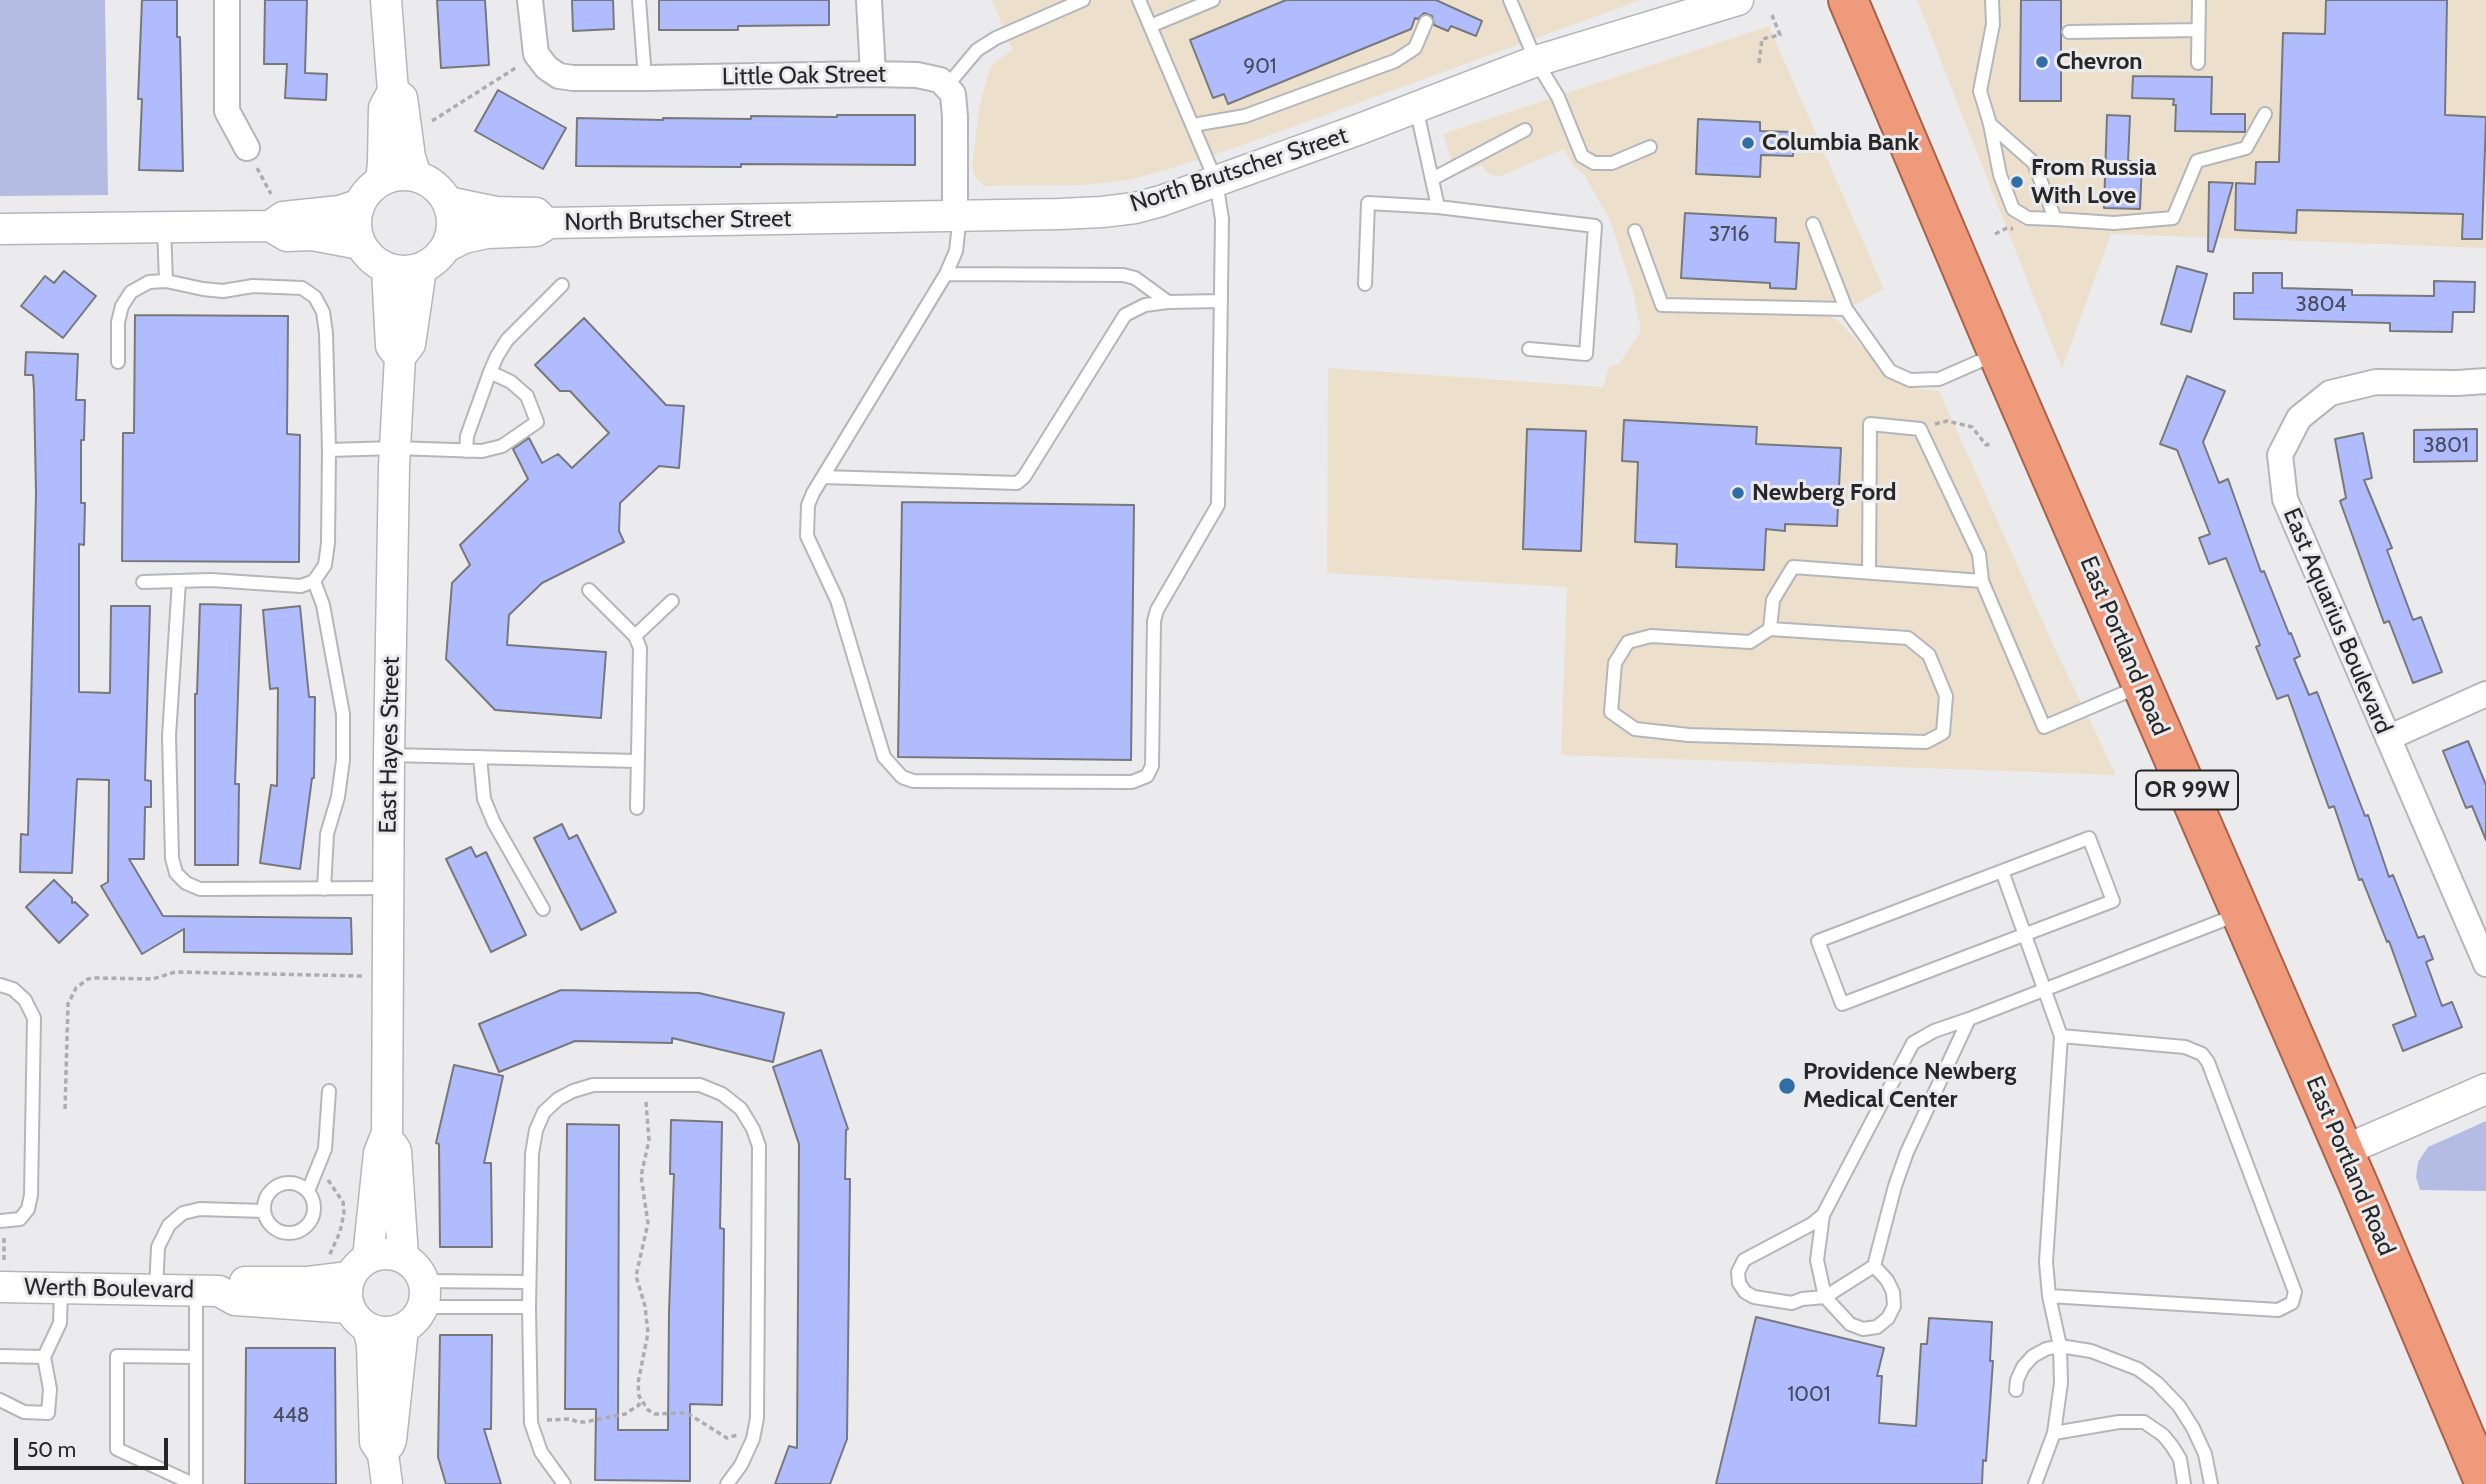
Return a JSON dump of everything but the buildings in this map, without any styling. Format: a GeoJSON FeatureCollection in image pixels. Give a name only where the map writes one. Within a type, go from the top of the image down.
{"type":"FeatureCollection","features":[{"type":"Feature","properties":{"kind":"highway","name":"East Portland Road"},"geometry":{"type":"LineString","coordinates":[[1848,0],[1997,354],[2485,1484]]}},
{"type":"Feature","properties":{"kind":"street"},"geometry":{"type":"LineString","coordinates":[[227,0],[227,111],[247,148]]}},
{"type":"Feature","properties":{"kind":"street"},"geometry":{"type":"LineString","coordinates":[[380,181],[384,108],[393,91],[386,0]]}},
{"type":"Feature","properties":{"kind":"street"},"geometry":{"type":"LineString","coordinates":[[530,0],[536,54]]}},
{"type":"Feature","properties":{"kind":"street"},"geometry":{"type":"LineString","coordinates":[[869,0],[873,74]]}},
{"type":"Feature","properties":{"kind":"street","name":"North Brutscher Street"},"geometry":{"type":"LineString","coordinates":[[446,247],[464,238],[487,233],[536,231],[549,223],[1113,211],[1161,201],[1536,61],[1738,0]]}},
{"type":"Feature","properties":{"kind":"street","name":"Little Oak Street"},"geometry":{"type":"LineString","coordinates":[[536,54],[547,68],[559,76],[573,78],[917,75],[940,80],[946,87]]}},
{"type":"Feature","properties":{"kind":"street"},"geometry":{"type":"LineString","coordinates":[[946,87],[953,94],[955,117],[957,215]]}},
{"type":"Feature","properties":{"kind":"street"},"geometry":{"type":"LineString","coordinates":[[393,91],[402,98],[408,148],[416,176]]}},
{"type":"Feature","properties":{"kind":"street"},"geometry":{"type":"LineString","coordinates":[[399,175],[416,176],[430,183],[447,202],[452,232],[440,256],[421,269],[401,272],[387,269],[370,258],[360,244],[355,218],[358,205],[380,181],[399,175]]}},
{"type":"Feature","properties":{"kind":"street","name":"North Brutscher Street"},"geometry":{"type":"LineString","coordinates":[[447,202],[496,212],[536,214],[549,223]]}},
{"type":"Feature","properties":{"kind":"street"},"geometry":{"type":"LineString","coordinates":[[270,226],[283,216],[340,211],[358,205]]}},
{"type":"Feature","properties":{"kind":"street"},"geometry":{"type":"LineString","coordinates":[[0,229],[270,226],[287,236],[312,235],[360,244]]}},
{"type":"Feature","properties":{"kind":"street","name":"East Hayes Street"},"geometry":{"type":"LineString","coordinates":[[387,269],[391,346],[400,357]]}},
{"type":"Feature","properties":{"kind":"street","name":"East Hayes Street"},"geometry":{"type":"LineString","coordinates":[[347,1265],[387,1133],[387,888],[396,448],[400,357],[410,344],[421,269]]}},
{"type":"Feature","properties":{"kind":"street","name":"East Aquarius Boulevard"},"geometry":{"type":"LineString","coordinates":[[2486,381],[2376,382],[2330,393],[2299,418],[2280,455],[2285,499],[2486,964]]}},
{"type":"Feature","properties":{"kind":"street"},"geometry":{"type":"LineString","coordinates":[[2388,738],[2486,694]]}},
{"type":"Feature","properties":{"kind":"street"},"geometry":{"type":"LineString","coordinates":[[2343,1151],[2486,1089]]}},
{"type":"Feature","properties":{"kind":"street","name":"East Hayes Street"},"geometry":{"type":"LineString","coordinates":[[387,1133],[396,1151],[403,1258]]}},
{"type":"Feature","properties":{"kind":"street"},"geometry":{"type":"LineString","coordinates":[[383,1454],[391,1440],[416,1305],[413,1264],[387,1254],[347,1265],[346,1293],[372,1345],[375,1442],[383,1454],[387,1484]]}},
{"type":"Feature","properties":{"kind":"street","name":"Werth Boulevard"},"geometry":{"type":"LineString","coordinates":[[207,1291],[234,1282],[308,1282],[347,1265]]}},
{"type":"Feature","properties":{"kind":"street","name":"Werth Boulevard"},"geometry":{"type":"LineString","coordinates":[[2,1274],[61,1288],[207,1291],[235,1300],[358,1318]]}},
{"type":"Feature","properties":{"kind":"street"},"geometry":{"type":"LineString","coordinates":[[358,1318],[378,1332],[392,1332],[416,1305]]}},
{"type":"Feature","properties":{"kind":"lane"},"geometry":{"type":"LineString","coordinates":[[639,0],[645,78]]}},
{"type":"Feature","properties":{"kind":"lane"},"geometry":{"type":"LineString","coordinates":[[946,87],[977,50],[1058,5],[1083,0]]}},
{"type":"Feature","properties":{"kind":"lane"},"geometry":{"type":"LineString","coordinates":[[957,215],[956,251],[946,274],[808,505],[807,536],[837,600],[884,757],[902,778],[913,781],[1132,782],[1147,776],[1152,766],[1154,621],[1157,610],[1218,505],[1222,219],[1216,181],[1139,0]]}},
{"type":"Feature","properties":{"kind":"lane"},"geometry":{"type":"LineString","coordinates":[[1150,26],[1213,0]]}},
{"type":"Feature","properties":{"kind":"lane"},"geometry":{"type":"LineString","coordinates":[[1510,0],[1536,61],[1558,97],[1583,156],[1594,163],[1612,163],[1650,148]]}},
{"type":"Feature","properties":{"kind":"lane"},"geometry":{"type":"LineString","coordinates":[[1992,0],[1993,24],[1980,91],[2000,175],[2013,209],[2028,218],[2114,223],[2173,218],[2197,161],[2246,148],[2265,114]]}},
{"type":"Feature","properties":{"kind":"lane"},"geometry":{"type":"LineString","coordinates":[[2198,63],[2199,0]]}},
{"type":"Feature","properties":{"kind":"lane"},"geometry":{"type":"LineString","coordinates":[[1193,125],[1245,116],[1395,61],[1415,48],[1426,22]]}},
{"type":"Feature","properties":{"kind":"lane"},"geometry":{"type":"LineString","coordinates":[[2070,32],[2198,30]]}},
{"type":"Feature","properties":{"kind":"lane"},"geometry":{"type":"LineString","coordinates":[[1416,107],[1438,207]]}},
{"type":"Feature","properties":{"kind":"lane"},"geometry":{"type":"LineString","coordinates":[[1990,124],[2034,163],[2055,219]]}},
{"type":"Feature","properties":{"kind":"lane"},"geometry":{"type":"LineString","coordinates":[[1432,179],[1525,130]]}},
{"type":"Feature","properties":{"kind":"lane"},"geometry":{"type":"LineString","coordinates":[[1365,284],[1368,203],[1438,207],[1595,226],[1586,354],[1529,349]]}},
{"type":"Feature","properties":{"kind":"lane"},"geometry":{"type":"LineString","coordinates":[[1813,224],[1846,309],[1890,371],[1910,380],[1939,379],[1997,354]]}},
{"type":"Feature","properties":{"kind":"lane"},"geometry":{"type":"LineString","coordinates":[[164,227],[166,281]]}},
{"type":"Feature","properties":{"kind":"lane"},"geometry":{"type":"LineString","coordinates":[[1635,231],[1662,305],[1846,309]]}},
{"type":"Feature","properties":{"kind":"lane"},"geometry":{"type":"LineString","coordinates":[[946,274],[1123,275],[1135,278],[1168,302]]}},
{"type":"Feature","properties":{"kind":"lane"},"geometry":{"type":"LineString","coordinates":[[118,362],[118,322],[122,306],[131,292],[149,282],[166,281],[223,291],[253,286],[302,288],[314,297],[323,312],[326,332],[329,450],[328,543],[325,565],[314,581],[300,586],[211,580],[143,582]]}},
{"type":"Feature","properties":{"kind":"lane"},"geometry":{"type":"LineString","coordinates":[[466,451],[467,436],[490,372],[507,340],[562,285]]}},
{"type":"Feature","properties":{"kind":"lane"},"geometry":{"type":"LineString","coordinates":[[823,477],[1017,483],[1024,477],[1125,315],[1145,305],[1221,301]]}},
{"type":"Feature","properties":{"kind":"lane"},"geometry":{"type":"LineString","coordinates":[[329,450],[396,448],[482,451],[502,446],[537,422],[527,396],[511,382],[490,372]]}},
{"type":"Feature","properties":{"kind":"lane"},"geometry":{"type":"LineString","coordinates":[[1869,573],[1870,424],[1920,429],[1979,554],[1982,581],[2044,727],[2141,685]]}},
{"type":"Feature","properties":{"kind":"lane"},"geometry":{"type":"LineString","coordinates":[[1770,629],[1773,600],[1793,567],[1982,581]]}},
{"type":"Feature","properties":{"kind":"lane"},"geometry":{"type":"LineString","coordinates":[[179,581],[169,736],[172,858],[176,873],[186,883],[200,889],[387,888]]}},
{"type":"Feature","properties":{"kind":"lane"},"geometry":{"type":"LineString","coordinates":[[314,581],[323,604],[343,714],[343,760],[338,797],[327,834],[324,889]]}},
{"type":"Feature","properties":{"kind":"lane"},"geometry":{"type":"LineString","coordinates":[[589,590],[635,636],[640,648],[638,808]]}},
{"type":"Feature","properties":{"kind":"lane"},"geometry":{"type":"LineString","coordinates":[[635,636],[672,601]]}},
{"type":"Feature","properties":{"kind":"lane"},"geometry":{"type":"LineString","coordinates":[[1770,629],[1908,638],[1929,655],[1947,696],[1943,733],[1926,742],[1689,735],[1635,729],[1611,712],[1615,663],[1628,642],[1651,636],[1750,642],[1770,629]]}},
{"type":"Feature","properties":{"kind":"lane"},"geometry":{"type":"LineString","coordinates":[[389,755],[638,761]]}},
{"type":"Feature","properties":{"kind":"lane"},"geometry":{"type":"LineString","coordinates":[[480,757],[484,799],[543,909]]}},
{"type":"Feature","properties":{"kind":"lane"},"geometry":{"type":"LineString","coordinates":[[2089,838],[2113,901],[2026,934],[1842,1004],[1818,941],[2089,838]]}},
{"type":"Feature","properties":{"kind":"lane"},"geometry":{"type":"LineString","coordinates":[[2002,871],[2061,1036],[2046,1262],[2049,1296],[2060,1346],[2061,1382],[2054,1433],[2035,1484]]}},
{"type":"Feature","properties":{"kind":"lane"},"geometry":{"type":"LineString","coordinates":[[1874,1266],[1894,1292],[1894,1306],[1888,1318],[1877,1327],[1863,1329],[1850,1324],[1825,1297],[1817,1260],[1823,1215],[1913,1043],[1934,1031],[2240,913]]}},
{"type":"Feature","properties":{"kind":"lane"},"geometry":{"type":"LineString","coordinates":[[0,985],[13,989],[25,1000],[34,1018],[31,1195],[28,1209],[20,1219],[2,1221]]}},
{"type":"Feature","properties":{"kind":"lane"},"geometry":{"type":"LineString","coordinates":[[1823,1215],[1812,1224],[1744,1260],[1738,1272],[1739,1283],[1745,1292],[1754,1297],[1792,1303],[1801,1299],[1825,1297],[1874,1266],[1907,1152],[1969,1019]]}},
{"type":"Feature","properties":{"kind":"lane"},"geometry":{"type":"LineString","coordinates":[[2049,1296],[2278,1310],[2292,1303],[2295,1292],[2208,1062],[2202,1054],[2185,1047],[2061,1036]]}},
{"type":"Feature","properties":{"kind":"lane"},"geometry":{"type":"LineString","coordinates":[[564,1484],[541,1452],[531,1423],[529,1282],[532,1154],[536,1130],[544,1112],[565,1095],[593,1085],[700,1085],[722,1094],[741,1109],[760,1146],[757,1418],[753,1438],[741,1465],[727,1484]]}},
{"type":"Feature","properties":{"kind":"lane"},"geometry":{"type":"LineString","coordinates":[[308,1191],[326,1149],[329,1091]]}},
{"type":"Feature","properties":{"kind":"lane"},"geometry":{"type":"LineString","coordinates":[[295,1183],[308,1191],[313,1198],[314,1215],[303,1229],[287,1233],[272,1226],[264,1211],[268,1195],[279,1184],[295,1183]]}},
{"type":"Feature","properties":{"kind":"lane"},"geometry":{"type":"LineString","coordinates":[[156,1290],[158,1247],[169,1225],[183,1213],[200,1209],[264,1211]]}},
{"type":"Feature","properties":{"kind":"lane"},"geometry":{"type":"LineString","coordinates":[[416,1305],[529,1282]]}},
{"type":"Feature","properties":{"kind":"lane"},"geometry":{"type":"LineString","coordinates":[[0,1400],[24,1412],[48,1413],[50,1389],[44,1357],[60,1323],[61,1288]]}},
{"type":"Feature","properties":{"kind":"lane"},"geometry":{"type":"LineString","coordinates":[[196,1357],[117,1356],[117,1449],[195,1484],[196,1357],[207,1291]]}},
{"type":"Feature","properties":{"kind":"lane"},"geometry":{"type":"LineString","coordinates":[[416,1305],[529,1307]]}},
{"type":"Feature","properties":{"kind":"lane"},"geometry":{"type":"LineString","coordinates":[[2016,1390],[2023,1367],[2033,1356],[2060,1346],[2091,1350],[2138,1369],[2157,1383],[2179,1406],[2193,1428],[2205,1454],[2211,1484]]}},
{"type":"Feature","properties":{"kind":"lane"},"geometry":{"type":"LineString","coordinates":[[0,1356],[44,1357]]}},
{"type":"Feature","properties":{"kind":"lane"},"geometry":{"type":"LineString","coordinates":[[2054,1433],[2119,1422],[2144,1422],[2172,1446],[2180,1459],[2185,1484]]}},
{"type":"Feature","properties":{"kind":"path"},"geometry":{"type":"LineString","coordinates":[[1759,63],[1762,38],[1780,35],[1772,15]]}},
{"type":"Feature","properties":{"kind":"path"},"geometry":{"type":"LineString","coordinates":[[432,121],[536,54]]}},
{"type":"Feature","properties":{"kind":"path"},"geometry":{"type":"LineString","coordinates":[[247,148],[271,194]]}},
{"type":"Feature","properties":{"kind":"path"},"geometry":{"type":"LineString","coordinates":[[1920,429],[1947,421],[1972,426],[1986,446],[1990,444]]}},
{"type":"Feature","properties":{"kind":"path"},"geometry":{"type":"LineString","coordinates":[[65,1109],[68,1004],[76,988],[88,979],[153,979],[175,972],[368,976]]}},
{"type":"Feature","properties":{"kind":"path"},"geometry":{"type":"LineString","coordinates":[[531,1423],[562,1419],[585,1422],[625,1415],[639,1405],[638,1383],[648,1333],[645,1306],[636,1276],[648,1223],[641,1176],[649,1140],[646,1085]]}},
{"type":"Feature","properties":{"kind":"path"},"geometry":{"type":"LineString","coordinates":[[318,1168],[344,1206],[340,1232],[347,1265]]}},
{"type":"Feature","properties":{"kind":"path"},"geometry":{"type":"LineString","coordinates":[[2,1221],[2,1274]]}},
{"type":"Feature","properties":{"kind":"path"},"geometry":{"type":"LineString","coordinates":[[640,1400],[655,1414],[687,1413],[727,1438],[738,1435],[753,1438]]}},
{"type":"Feature","properties":{"kind":"shaded area"},"geometry":{"type":"Polygon","coordinates":[[[0,0],[105,0],[108,195],[0,196],[0,0]]]}},
{"type":"Feature","properties":{"kind":"shaded area"},"geometry":{"type":"Polygon","coordinates":[[[992,0],[1641,0],[1240,146],[1169,169],[1129,180],[1083,185],[984,186],[975,177],[972,167],[980,103],[990,67],[1012,49],[992,0]]]}},
{"type":"Feature","properties":{"kind":"shaded area"},"geometry":{"type":"Polygon","coordinates":[[[1917,0],[2486,0],[2486,248],[2111,234],[2062,369],[1917,0]]]}},
{"type":"Feature","properties":{"kind":"shaded area"},"geometry":{"type":"Polygon","coordinates":[[[1769,26],[1884,289],[1831,317],[1841,323],[1883,370],[1899,381],[1920,389],[1939,391],[2056,651],[2116,775],[1561,755],[1567,587],[1327,573],[1328,368],[1603,387],[1609,367],[1620,363],[1641,331],[1633,291],[1610,220],[1584,175],[1573,165],[1564,149],[1501,176],[1486,172],[1482,165],[1456,175],[1443,134],[1769,26]]]}},
{"type":"Feature","properties":{"kind":"shaded area"},"geometry":{"type":"Polygon","coordinates":[[[2486,1121],[2486,1191],[2420,1190],[2416,1177],[2418,1162],[2428,1147],[2486,1121]]]}},
{"type":"Feature","properties":{"kind":"place","name":"Chevron"},"geometry":{"type":"Point","coordinates":[2042,62]}},
{"type":"Feature","properties":{"kind":"place","name":"Columbia Bank"},"geometry":{"type":"Point","coordinates":[1748,143]}},
{"type":"Feature","properties":{"kind":"place","name":"From Russia With Love"},"geometry":{"type":"Point","coordinates":[2017,182]}},
{"type":"Feature","properties":{"kind":"place","name":"Newberg Ford"},"geometry":{"type":"Point","coordinates":[1738,493]}},
{"type":"Feature","properties":{"kind":"place","name":"Providence Newberg Medical Center"},"geometry":{"type":"Point","coordinates":[1787,1086]}}]}
